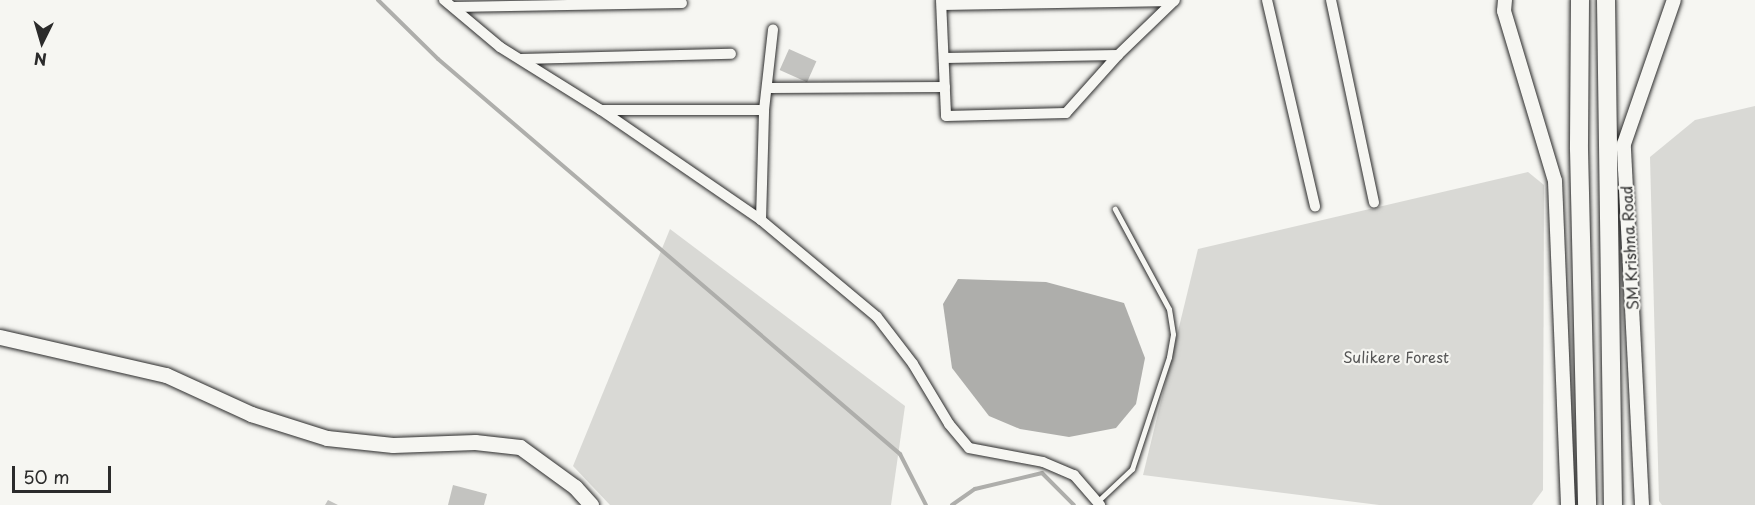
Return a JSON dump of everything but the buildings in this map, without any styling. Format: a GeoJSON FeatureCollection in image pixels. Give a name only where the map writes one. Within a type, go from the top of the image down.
{"type":"FeatureCollection","features":[{"type":"Feature","properties":{"kind":"highway"},"geometry":{"type":"LineString","coordinates":[[1580,0],[1579,148],[1587,505]]}},
{"type":"Feature","properties":{"kind":"highway","name":"SM Krishna Road"},"geometry":{"type":"LineString","coordinates":[[1606,0],[1612,505]]}},
{"type":"Feature","properties":{"kind":"main road"},"geometry":{"type":"LineString","coordinates":[[0,337],[166,375],[251,414],[327,438],[393,445],[475,442],[520,447],[575,487],[591,505]]}},
{"type":"Feature","properties":{"kind":"street"},"geometry":{"type":"LineString","coordinates":[[1174,0],[1118,55],[1066,113],[946,116],[941,2],[1174,0]]}},
{"type":"Feature","properties":{"kind":"street"},"geometry":{"type":"LineString","coordinates":[[1267,0],[1315,207]]}},
{"type":"Feature","properties":{"kind":"street"},"geometry":{"type":"LineString","coordinates":[[1331,0],[1374,202]]}},
{"type":"Feature","properties":{"kind":"street"},"geometry":{"type":"LineString","coordinates":[[1504,0],[1504,11],[1555,182],[1568,505]]}},
{"type":"Feature","properties":{"kind":"street","name":"SM Krishna Road"},"geometry":{"type":"LineString","coordinates":[[1642,505],[1624,144],[1674,0]]}},
{"type":"Feature","properties":{"kind":"street"},"geometry":{"type":"LineString","coordinates":[[448,4],[682,3]]}},
{"type":"Feature","properties":{"kind":"street"},"geometry":{"type":"LineString","coordinates":[[448,4],[519,59],[601,110],[761,220],[877,317],[913,364],[948,424],[969,448],[1043,462],[1074,475],[1099,503]]}},
{"type":"Feature","properties":{"kind":"street"},"geometry":{"type":"LineString","coordinates":[[761,220],[764,110],[769,88],[773,30]]}},
{"type":"Feature","properties":{"kind":"street"},"geometry":{"type":"LineString","coordinates":[[519,59],[731,54]]}},
{"type":"Feature","properties":{"kind":"street"},"geometry":{"type":"LineString","coordinates":[[945,58],[1118,55]]}},
{"type":"Feature","properties":{"kind":"street"},"geometry":{"type":"LineString","coordinates":[[769,88],[945,87]]}},
{"type":"Feature","properties":{"kind":"street"},"geometry":{"type":"LineString","coordinates":[[601,110],[764,110]]}},
{"type":"Feature","properties":{"kind":"lane"},"geometry":{"type":"LineString","coordinates":[[1099,503],[1132,469],[1169,357],[1173,334],[1169,309],[1115,209]]}},
{"type":"Feature","properties":{"kind":"green space"},"geometry":{"type":"Polygon","coordinates":[[[1755,106],[1755,505],[1662,505],[1659,501],[1650,157],[1695,120],[1755,106]]]}},
{"type":"Feature","properties":{"kind":"green space","name":"Sulikere Forest"},"geometry":{"type":"Polygon","coordinates":[[[1528,172],[1544,185],[1543,490],[1532,505],[1379,505],[1143,475],[1198,249],[1528,172]]]}},
{"type":"Feature","properties":{"kind":"green space"},"geometry":{"type":"Polygon","coordinates":[[[670,229],[905,406],[891,505],[610,505],[573,466],[670,229]]]}},
{"type":"Feature","properties":{"kind":"shaded area"},"geometry":{"type":"Polygon","coordinates":[[[958,279],[1046,282],[1124,303],[1145,358],[1136,404],[1116,428],[1069,437],[1020,429],[989,416],[952,368],[943,304],[958,279]]]}},
{"type":"Feature","properties":{"kind":"waterway"},"geometry":{"type":"LineString","coordinates":[[378,0],[438,59],[900,454],[926,505]]}},
{"type":"Feature","properties":{"kind":"waterway"},"geometry":{"type":"LineString","coordinates":[[952,505],[975,489],[1042,473],[1074,505]]}}]}
